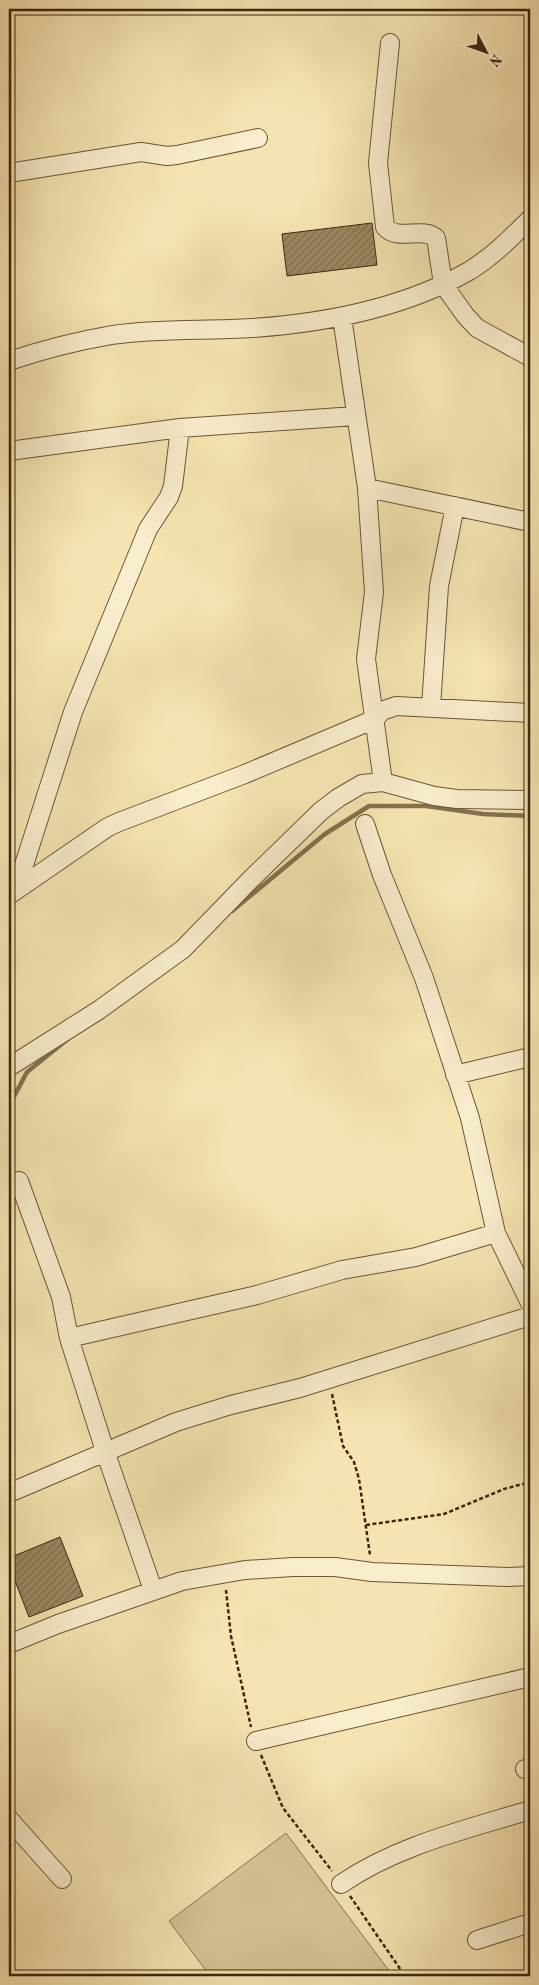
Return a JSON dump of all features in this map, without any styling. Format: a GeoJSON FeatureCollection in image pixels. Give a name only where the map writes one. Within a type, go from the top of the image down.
{"type":"FeatureCollection","features":[{"type":"Feature","properties":{"kind":"street"},"geometry":{"type":"LineString","coordinates":[[390,43],[378,163],[385,227],[392,233],[428,234],[436,238],[443,284],[465,315],[477,328],[530,357]]}},
{"type":"Feature","properties":{"kind":"street"},"geometry":{"type":"LineString","coordinates":[[9,172],[141,152],[177,156],[258,138]]}},
{"type":"Feature","properties":{"kind":"street"},"geometry":{"type":"LineString","coordinates":[[9,361],[35,352],[112,335],[253,328],[342,317],[410,298],[471,270],[501,247],[530,220]]}},
{"type":"Feature","properties":{"kind":"street"},"geometry":{"type":"LineString","coordinates":[[342,317],[367,488],[374,592],[366,659],[383,782]]}},
{"type":"Feature","properties":{"kind":"street"},"geometry":{"type":"LineString","coordinates":[[9,451],[180,428],[355,416]]}},
{"type":"Feature","properties":{"kind":"street"},"geometry":{"type":"LineString","coordinates":[[12,892],[73,712],[148,529],[169,497],[173,486],[180,428]]}},
{"type":"Feature","properties":{"kind":"street"},"geometry":{"type":"LineString","coordinates":[[367,488],[530,522]]}},
{"type":"Feature","properties":{"kind":"street"},"geometry":{"type":"LineString","coordinates":[[431,707],[440,586],[455,506]]}},
{"type":"Feature","properties":{"kind":"street"},"geometry":{"type":"LineString","coordinates":[[12,892],[108,827],[245,774],[375,719],[382,711],[396,706],[530,713]]}},
{"type":"Feature","properties":{"kind":"street"},"geometry":{"type":"LineString","coordinates":[[9,1067],[99,1010],[183,949],[251,879],[321,812],[338,798],[362,784],[383,782],[434,796],[458,799],[530,800]]}},
{"type":"Feature","properties":{"kind":"street"},"geometry":{"type":"LineString","coordinates":[[365,824],[382,875],[424,978],[470,1118],[496,1233],[530,1303]]}},
{"type":"Feature","properties":{"kind":"street"},"geometry":{"type":"LineString","coordinates":[[456,1075],[530,1057]]}},
{"type":"Feature","properties":{"kind":"street"},"geometry":{"type":"LineString","coordinates":[[19,1181],[61,1297],[69,1338],[105,1451],[153,1590]]}},
{"type":"Feature","properties":{"kind":"street"},"geometry":{"type":"LineString","coordinates":[[69,1338],[257,1295],[342,1270],[416,1257],[496,1233]]}},
{"type":"Feature","properties":{"kind":"street"},"geometry":{"type":"LineString","coordinates":[[9,1493],[176,1422],[231,1405],[300,1388],[530,1316]]}},
{"type":"Feature","properties":{"kind":"street"},"geometry":{"type":"LineString","coordinates":[[9,1644],[58,1624],[153,1590],[182,1581],[224,1573],[293,1566],[335,1567],[372,1572],[507,1577],[530,1576]]}},
{"type":"Feature","properties":{"kind":"street"},"geometry":{"type":"LineString","coordinates":[[256,1741],[530,1677]]}},
{"type":"Feature","properties":{"kind":"street"},"geometry":{"type":"LineString","coordinates":[[341,1884],[365,1868],[395,1854],[445,1836],[530,1810]]}},
{"type":"Feature","properties":{"kind":"street"},"geometry":{"type":"LineString","coordinates":[[9,1819],[62,1879]]}},
{"type":"Feature","properties":{"kind":"street"},"geometry":{"type":"LineString","coordinates":[[477,1940],[530,1923]]}},
{"type":"Feature","properties":{"kind":"path"},"geometry":{"type":"LineString","coordinates":[[328,1378],[343,1446],[354,1462],[359,1479],[372,1572]]}},
{"type":"Feature","properties":{"kind":"path"},"geometry":{"type":"LineString","coordinates":[[366,1525],[444,1514],[504,1489],[530,1482]]}},
{"type":"Feature","properties":{"kind":"path"},"geometry":{"type":"LineString","coordinates":[[224,1573],[231,1636],[249,1719],[267,1773],[283,1808],[341,1884],[405,1976]]}},
{"type":"Feature","properties":{"kind":"shaded area"},"geometry":{"type":"Polygon","coordinates":[[[286,1833],[393,1976],[210,1976],[169,1921],[286,1833]]]}},
{"type":"Feature","properties":{"kind":"building"},"geometry":{"type":"Polygon","coordinates":[[[372,223],[377,265],[287,276],[282,234],[372,223]]]}},
{"type":"Feature","properties":{"kind":"building"},"geometry":{"type":"Polygon","coordinates":[[[60,1537],[83,1596],[29,1617],[9,1565],[9,1558],[60,1537]]]}},
{"type":"Feature","properties":{"kind":"waterway"},"geometry":{"type":"LineString","coordinates":[[232,911],[325,834],[369,806],[426,806],[483,814],[530,816]]}},
{"type":"Feature","properties":{"kind":"waterway"},"geometry":{"type":"LineString","coordinates":[[9,1106],[27,1072],[68,1039]]}}]}
